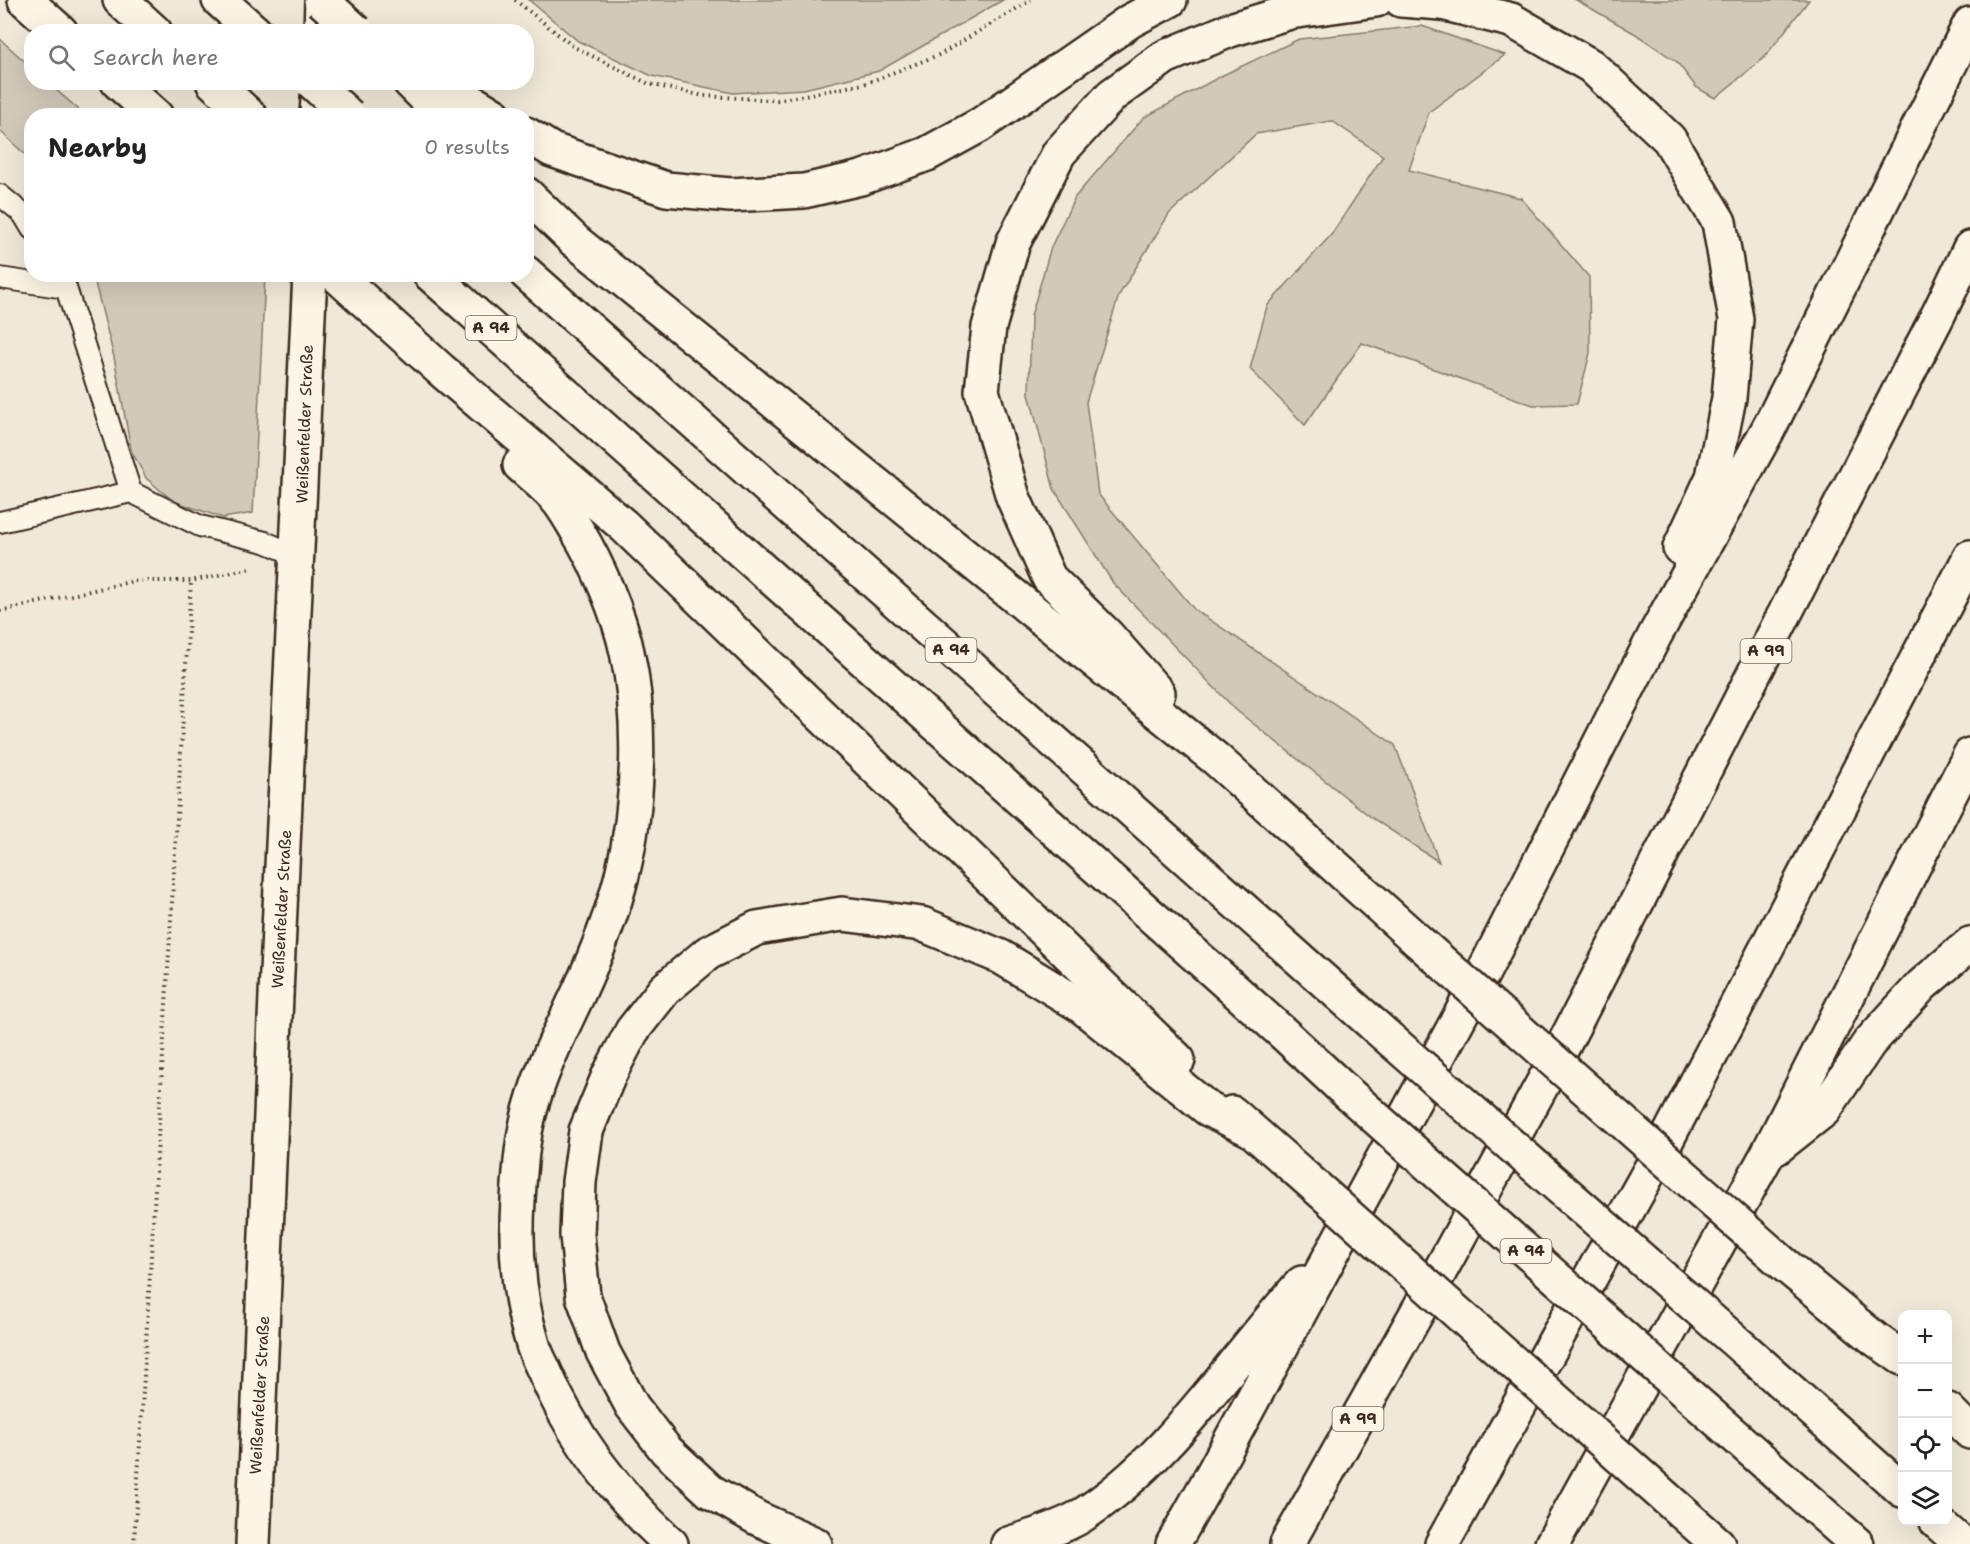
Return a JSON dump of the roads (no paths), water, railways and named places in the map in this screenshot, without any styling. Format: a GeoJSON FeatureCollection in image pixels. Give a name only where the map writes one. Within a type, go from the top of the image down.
{"type":"FeatureCollection","features":[{"type":"Feature","properties":{"kind":"main road"},"geometry":{"type":"LineString","coordinates":[[25,0],[52,24]]}},
{"type":"Feature","properties":{"kind":"main road"},"geometry":{"type":"LineString","coordinates":[[120,0],[146,24]]}},
{"type":"Feature","properties":{"kind":"main road"},"geometry":{"type":"LineString","coordinates":[[219,0],[246,24]]}},
{"type":"Feature","properties":{"kind":"main road"},"geometry":{"type":"LineString","coordinates":[[321,24],[322,0]]}},
{"type":"Feature","properties":{"kind":"main road"},"geometry":{"type":"LineString","coordinates":[[322,0],[348,24]]}},
{"type":"Feature","properties":{"kind":"main road"},"geometry":{"type":"LineString","coordinates":[[534,139],[552,150],[666,189],[730,195],[804,191],[861,178],[927,154],[980,125],[1130,21],[1170,0]]}},
{"type":"Feature","properties":{"kind":"main road"},"geometry":{"type":"LineString","coordinates":[[1216,759],[1107,635],[1049,578],[1013,497],[982,391],[989,327],[1013,243],[1059,153],[1112,95],[1165,57],[1230,30],[1290,12],[1376,0]]}},
{"type":"Feature","properties":{"kind":"main road"},"geometry":{"type":"LineString","coordinates":[[1401,0],[1442,3],[1512,20],[1591,66],[1669,139],[1719,222],[1736,319],[1729,398],[1713,477],[1658,596],[1655,635]]}},
{"type":"Feature","properties":{"kind":"main road"},"geometry":{"type":"LineString","coordinates":[[1173,1544],[1214,1473],[1480,979],[1655,635],[1770,426],[1970,24]]}},
{"type":"Feature","properties":{"kind":"main road"},"geometry":{"type":"LineString","coordinates":[[127,90],[147,108]]}},
{"type":"Feature","properties":{"kind":"main road"},"geometry":{"type":"LineString","coordinates":[[222,90],[241,108]]}},
{"type":"Feature","properties":{"kind":"main road"},"geometry":{"type":"LineString","coordinates":[[317,108],[319,90]]}},
{"type":"Feature","properties":{"kind":"main road"},"geometry":{"type":"LineString","coordinates":[[321,90],[340,108]]}},
{"type":"Feature","properties":{"kind":"main road"},"geometry":{"type":"LineString","coordinates":[[418,90],[436,108]]}},
{"type":"Feature","properties":{"kind":"main road"},"geometry":{"type":"LineString","coordinates":[[453,90],[482,108]]}},
{"type":"Feature","properties":{"kind":"main road"},"geometry":{"type":"LineString","coordinates":[[534,201],[594,256],[1216,759],[1418,942],[1785,1265],[1898,1355]]}},
{"type":"Feature","properties":{"kind":"main road","name":"A 99"},"geometry":{"type":"LineString","coordinates":[[1287,1544],[1560,1052],[1940,313],[1970,248]]}},
{"type":"Feature","properties":{"kind":"main road","name":"A 94"},"geometry":{"type":"LineString","coordinates":[[534,280],[1898,1486]]}},
{"type":"Feature","properties":{"kind":"main road","name":"Weißenfelder Straße"},"geometry":{"type":"LineString","coordinates":[[253,1544],[310,282]]}},
{"type":"Feature","properties":{"kind":"main road"},"geometry":{"type":"LineString","coordinates":[[343,282],[441,370],[623,525],[1249,1129],[1718,1544]]}},
{"type":"Feature","properties":{"kind":"main road","name":"A 94"},"geometry":{"type":"LineString","coordinates":[[439,282],[1857,1544]]}},
{"type":"Feature","properties":{"kind":"main road"},"geometry":{"type":"LineString","coordinates":[[441,370],[478,426],[559,501],[592,555],[627,651],[635,709],[636,767],[633,815],[624,865],[605,929],[581,988],[552,1049],[530,1107],[520,1168],[516,1234],[520,1287],[532,1342],[558,1403],[585,1448],[622,1495],[671,1544]]}},
{"type":"Feature","properties":{"kind":"main road"},"geometry":{"type":"LineString","coordinates":[[1442,1544],[1664,1145],[1970,557]]}},
{"type":"Feature","properties":{"kind":"main road"},"geometry":{"type":"LineString","coordinates":[[1552,1544],[1767,1155],[1970,755]]}},
{"type":"Feature","properties":{"kind":"main road"},"geometry":{"type":"LineString","coordinates":[[815,1544],[757,1518],[710,1491],[666,1450],[632,1406],[612,1370],[603,1352],[583,1296],[577,1235],[579,1182],[586,1131],[609,1075],[632,1031],[665,989],[708,953],[758,928],[842,914],[922,924],[1000,957],[1080,1005],[1208,1109],[1249,1129]]}},
{"type":"Feature","properties":{"kind":"main road"},"geometry":{"type":"LineString","coordinates":[[1767,1155],[1824,1110],[1869,1042],[1922,985],[1970,944]]}},
{"type":"Feature","properties":{"kind":"main road"},"geometry":{"type":"LineString","coordinates":[[1008,1544],[1078,1518],[1117,1491],[1167,1443],[1274,1313],[1335,1246]]}},
{"type":"Feature","properties":{"kind":"main road"},"geometry":{"type":"LineString","coordinates":[[1875,1339],[1900,1364]]}},
{"type":"Feature","properties":{"kind":"main road"},"geometry":{"type":"LineString","coordinates":[[1952,1395],[1970,1409]]}},
{"type":"Feature","properties":{"kind":"main road"},"geometry":{"type":"LineString","coordinates":[[1952,1415],[1970,1432]]}},
{"type":"Feature","properties":{"kind":"main road"},"geometry":{"type":"LineString","coordinates":[[1942,1526],[1962,1544]]}},
{"type":"Feature","properties":{"kind":"lane"},"geometry":{"type":"LineString","coordinates":[[0,195],[24,217]]}},
{"type":"Feature","properties":{"kind":"lane"},"geometry":{"type":"LineString","coordinates":[[0,278],[24,279]]}},
{"type":"Feature","properties":{"kind":"lane"},"geometry":{"type":"LineString","coordinates":[[62,282],[131,492]]}},
{"type":"Feature","properties":{"kind":"lane"},"geometry":{"type":"LineString","coordinates":[[0,522],[131,492],[200,526],[265,542],[298,556]]}}]}
